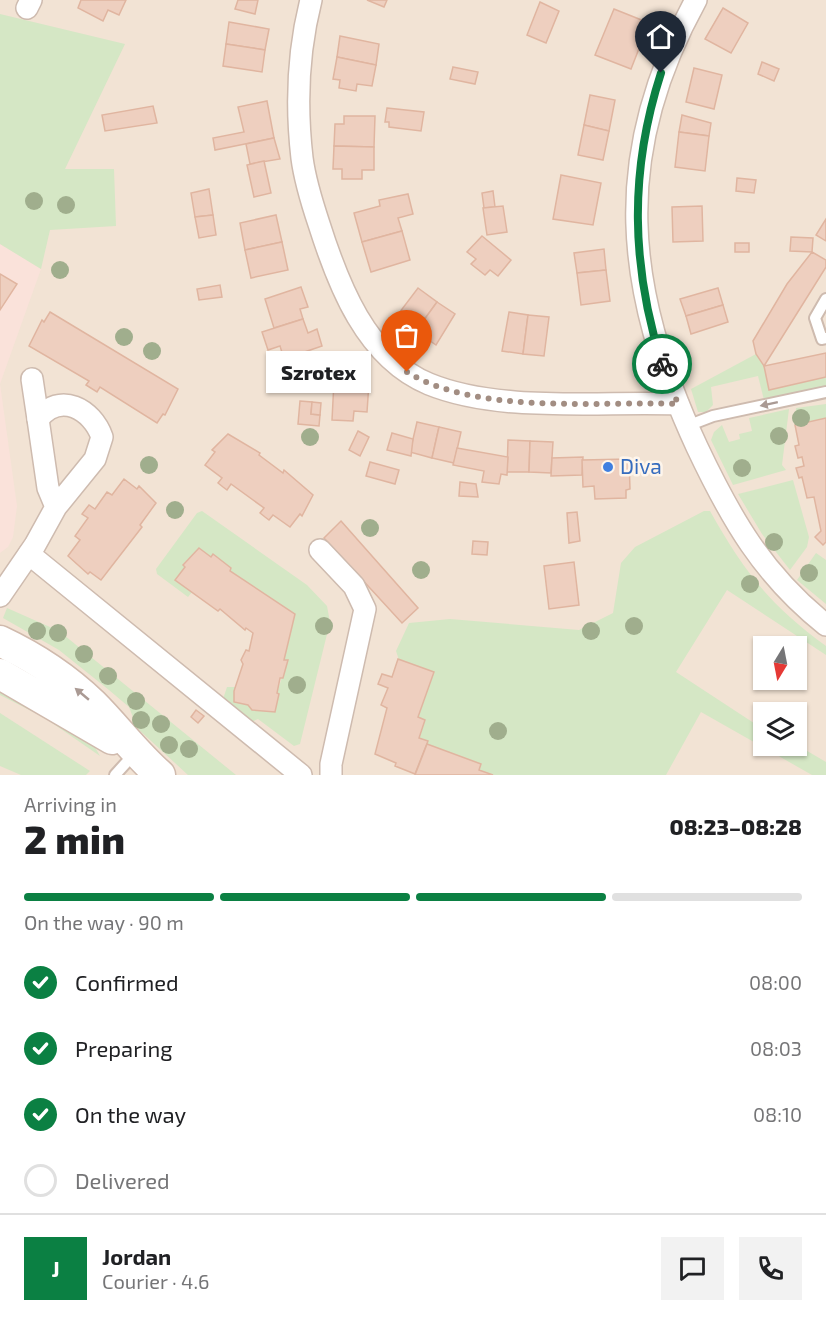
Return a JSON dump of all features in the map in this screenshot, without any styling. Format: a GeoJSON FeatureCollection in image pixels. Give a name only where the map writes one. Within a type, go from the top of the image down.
{"type":"FeatureCollection","features":[{"type":"Feature","properties":{"kind":"street"},"geometry":{"type":"LineString","coordinates":[[310,0],[302,43],[300,76],[302,160],[309,193],[338,277],[351,306],[380,346],[407,372],[428,383],[480,397],[516,401],[678,404]]}},
{"type":"Feature","properties":{"kind":"street"},"geometry":{"type":"LineString","coordinates":[[696,0],[661,73],[648,113],[640,158],[636,204],[639,252],[652,331],[687,426],[721,495],[753,551],[798,603],[826,625]]}},
{"type":"Feature","properties":{"kind":"street"},"geometry":{"type":"LineString","coordinates":[[32,379],[48,488],[56,507]]}},
{"type":"Feature","properties":{"kind":"street"},"geometry":{"type":"LineString","coordinates":[[0,596],[29,554],[56,507],[95,459],[102,437],[90,414],[75,407],[59,405],[45,411],[38,419]]}},
{"type":"Feature","properties":{"kind":"street"},"geometry":{"type":"LineString","coordinates":[[320,550],[354,586],[365,609],[331,764],[331,775]]}},
{"type":"Feature","properties":{"kind":"street"},"geometry":{"type":"LineString","coordinates":[[29,554],[301,775]]}},
{"type":"Feature","properties":{"kind":"street"},"geometry":{"type":"LineString","coordinates":[[0,641],[42,664],[70,684],[98,709],[135,753],[160,775]]}},
{"type":"Feature","properties":{"kind":"street"},"geometry":{"type":"LineString","coordinates":[[0,674],[135,753]]}},
{"type":"Feature","properties":{"kind":"lane"},"geometry":{"type":"LineString","coordinates":[[826,299],[814,318],[822,339],[826,338]]}},
{"type":"Feature","properties":{"kind":"lane"},"geometry":{"type":"LineString","coordinates":[[687,426],[713,416],[826,392]]}},
{"type":"Feature","properties":{"kind":"lane"},"geometry":{"type":"LineString","coordinates":[[115,775],[135,753]]}},
{"type":"Feature","properties":{"kind":"shaded area"},"geometry":{"type":"Polygon","coordinates":[[[0,0],[826,0],[826,775],[0,775],[0,0]]]}},
{"type":"Feature","properties":{"kind":"shaded area"},"geometry":{"type":"Polygon","coordinates":[[[0,244],[41,269],[0,384],[0,244]]]}},
{"type":"Feature","properties":{"kind":"shaded area"},"geometry":{"type":"Polygon","coordinates":[[[0,384],[17,506],[13,537],[8,547],[0,553],[0,384]]]}},
{"type":"Feature","properties":{"kind":"green space"},"geometry":{"type":"Polygon","coordinates":[[[0,14],[125,44],[65,169],[114,169],[116,226],[50,230],[41,269],[0,244],[0,14]]]}},
{"type":"Feature","properties":{"kind":"green space"},"geometry":{"type":"Polygon","coordinates":[[[756,354],[764,366],[769,390],[826,377],[826,386],[764,400],[758,376],[711,387],[713,405],[706,412],[698,412],[691,389],[756,354]]]}},
{"type":"Feature","properties":{"kind":"green space"},"geometry":{"type":"Polygon","coordinates":[[[826,404],[826,418],[795,425],[796,408],[826,404]]]}},
{"type":"Feature","properties":{"kind":"green space"},"geometry":{"type":"Polygon","coordinates":[[[789,409],[782,465],[786,470],[733,485],[711,440],[714,432],[722,425],[729,442],[740,439],[739,434],[752,431],[749,418],[789,409]]]}},
{"type":"Feature","properties":{"kind":"green space"},"geometry":{"type":"Polygon","coordinates":[[[793,480],[809,537],[807,547],[790,570],[762,534],[738,494],[793,480]]]}},
{"type":"Feature","properties":{"kind":"green space"},"geometry":{"type":"Polygon","coordinates":[[[202,511],[307,585],[327,606],[330,622],[300,744],[294,746],[258,719],[249,723],[223,699],[227,687],[237,687],[234,691],[234,702],[248,705],[252,710],[275,712],[279,694],[277,693],[287,661],[284,660],[295,614],[230,571],[231,568],[213,555],[211,557],[199,548],[183,564],[185,567],[176,580],[192,592],[188,597],[157,574],[156,569],[197,513],[202,511]]]}},
{"type":"Feature","properties":{"kind":"green space"},"geometry":{"type":"Polygon","coordinates":[[[704,511],[710,511],[747,570],[760,586],[789,616],[826,646],[826,655],[807,643],[807,636],[797,636],[727,590],[676,672],[753,722],[753,742],[701,712],[666,775],[493,775],[479,770],[481,764],[427,744],[428,741],[419,738],[425,720],[418,717],[396,651],[409,623],[450,619],[579,630],[613,613],[621,563],[635,547],[704,511]]]}},
{"type":"Feature","properties":{"kind":"green space"},"geometry":{"type":"Polygon","coordinates":[[[816,553],[826,560],[826,604],[797,580],[816,553]]]}},
{"type":"Feature","properties":{"kind":"green space"},"geometry":{"type":"Polygon","coordinates":[[[7,608],[59,631],[236,775],[188,775],[137,728],[129,707],[109,690],[59,650],[3,618],[7,608]]]}},
{"type":"Feature","properties":{"kind":"green space"},"geometry":{"type":"Polygon","coordinates":[[[0,687],[92,742],[100,756],[45,718],[0,695],[0,687]]]}},
{"type":"Feature","properties":{"kind":"green space"},"geometry":{"type":"Polygon","coordinates":[[[0,713],[90,771],[86,775],[21,775],[0,766],[0,713]]]}},
{"type":"Feature","properties":{"kind":"green space"},"geometry":{"type":"Polygon","coordinates":[[[807,751],[826,762],[826,775],[812,775],[779,756],[807,756],[807,751]]]}},
{"type":"Feature","properties":{"kind":"building"},"geometry":{"type":"Polygon","coordinates":[[[81,0],[126,0],[119,15],[108,10],[103,21],[78,8],[81,0]]]}},
{"type":"Feature","properties":{"kind":"building"},"geometry":{"type":"Polygon","coordinates":[[[238,0],[258,0],[255,14],[235,9],[238,0]]]}},
{"type":"Feature","properties":{"kind":"building"},"geometry":{"type":"Polygon","coordinates":[[[367,0],[387,0],[384,7],[367,0]]]}},
{"type":"Feature","properties":{"kind":"building"},"geometry":{"type":"Polygon","coordinates":[[[540,2],[559,11],[546,43],[527,35],[540,2]]]}},
{"type":"Feature","properties":{"kind":"building"},"geometry":{"type":"Polygon","coordinates":[[[723,8],[748,23],[731,53],[705,39],[723,8]]]}},
{"type":"Feature","properties":{"kind":"building"},"geometry":{"type":"Polygon","coordinates":[[[614,9],[649,23],[631,69],[595,55],[614,9]]]}},
{"type":"Feature","properties":{"kind":"building"},"geometry":{"type":"Polygon","coordinates":[[[229,22],[269,29],[265,50],[226,44],[229,22]]]}},
{"type":"Feature","properties":{"kind":"building"},"geometry":{"type":"Polygon","coordinates":[[[340,36],[379,44],[376,65],[337,57],[340,36]]]}},
{"type":"Feature","properties":{"kind":"building"},"geometry":{"type":"Polygon","coordinates":[[[226,44],[265,50],[262,72],[223,66],[226,44]]]}},
{"type":"Feature","properties":{"kind":"building"},"geometry":{"type":"Polygon","coordinates":[[[337,57],[376,65],[372,86],[357,84],[356,91],[339,88],[340,80],[333,79],[337,57]]]}},
{"type":"Feature","properties":{"kind":"building"},"geometry":{"type":"Polygon","coordinates":[[[762,62],[779,69],[774,81],[758,74],[762,62]]]}},
{"type":"Feature","properties":{"kind":"building"},"geometry":{"type":"Polygon","coordinates":[[[453,67],[478,72],[475,84],[450,79],[453,67]]]}},
{"type":"Feature","properties":{"kind":"building"},"geometry":{"type":"Polygon","coordinates":[[[694,68],[722,75],[714,109],[686,102],[694,68]]]}},
{"type":"Feature","properties":{"kind":"building"},"geometry":{"type":"Polygon","coordinates":[[[590,95],[615,100],[609,131],[584,125],[590,95]]]}},
{"type":"Feature","properties":{"kind":"building"},"geometry":{"type":"Polygon","coordinates":[[[267,101],[274,138],[215,150],[213,138],[244,132],[238,107],[267,101]]]}},
{"type":"Feature","properties":{"kind":"building"},"geometry":{"type":"Polygon","coordinates":[[[153,106],[157,123],[105,131],[102,115],[153,106]]]}},
{"type":"Feature","properties":{"kind":"building"},"geometry":{"type":"Polygon","coordinates":[[[387,108],[424,112],[421,131],[389,127],[389,122],[385,122],[387,108]]]}},
{"type":"Feature","properties":{"kind":"building"},"geometry":{"type":"Polygon","coordinates":[[[682,115],[711,123],[709,136],[679,132],[682,115]]]}},
{"type":"Feature","properties":{"kind":"building"},"geometry":{"type":"Polygon","coordinates":[[[344,116],[375,116],[374,147],[334,146],[335,124],[344,124],[344,116]]]}},
{"type":"Feature","properties":{"kind":"building"},"geometry":{"type":"Polygon","coordinates":[[[584,125],[609,131],[603,160],[578,155],[584,125]]]}},
{"type":"Feature","properties":{"kind":"building"},"geometry":{"type":"Polygon","coordinates":[[[679,132],[709,136],[705,171],[675,167],[679,132]]]}},
{"type":"Feature","properties":{"kind":"building"},"geometry":{"type":"Polygon","coordinates":[[[274,138],[280,159],[250,164],[246,144],[274,138]]]}},
{"type":"Feature","properties":{"kind":"building"},"geometry":{"type":"Polygon","coordinates":[[[334,146],[374,147],[374,170],[362,170],[362,179],[342,179],[342,169],[333,169],[334,146]]]}},
{"type":"Feature","properties":{"kind":"building"},"geometry":{"type":"Polygon","coordinates":[[[264,161],[271,193],[254,197],[247,165],[264,161]]]}},
{"type":"Feature","properties":{"kind":"building"},"geometry":{"type":"Polygon","coordinates":[[[561,175],[601,183],[593,225],[553,219],[561,175]]]}},
{"type":"Feature","properties":{"kind":"building"},"geometry":{"type":"Polygon","coordinates":[[[737,178],[756,180],[754,193],[736,191],[737,178]]]}},
{"type":"Feature","properties":{"kind":"building"},"geometry":{"type":"Polygon","coordinates":[[[209,189],[213,215],[195,217],[191,193],[209,189]]]}},
{"type":"Feature","properties":{"kind":"building"},"geometry":{"type":"Polygon","coordinates":[[[493,191],[495,207],[484,208],[482,193],[493,191]]]}},
{"type":"Feature","properties":{"kind":"building"},"geometry":{"type":"Polygon","coordinates":[[[408,194],[413,214],[398,218],[402,231],[362,242],[354,213],[380,206],[379,200],[408,194]]]}},
{"type":"Feature","properties":{"kind":"building"},"geometry":{"type":"Polygon","coordinates":[[[503,206],[507,232],[487,235],[483,208],[503,206]]]}},
{"type":"Feature","properties":{"kind":"building"},"geometry":{"type":"Polygon","coordinates":[[[702,206],[703,241],[673,242],[672,207],[702,206]]]}},
{"type":"Feature","properties":{"kind":"building"},"geometry":{"type":"Polygon","coordinates":[[[213,215],[216,235],[199,238],[195,217],[213,215]]]}},
{"type":"Feature","properties":{"kind":"building"},"geometry":{"type":"Polygon","coordinates":[[[276,215],[282,242],[245,250],[240,223],[276,215]]]}},
{"type":"Feature","properties":{"kind":"building"},"geometry":{"type":"Polygon","coordinates":[[[826,219],[826,241],[816,235],[826,219]]]}},
{"type":"Feature","properties":{"kind":"building"},"geometry":{"type":"Polygon","coordinates":[[[402,231],[410,260],[371,272],[362,242],[402,231]]]}},
{"type":"Feature","properties":{"kind":"building"},"geometry":{"type":"Polygon","coordinates":[[[482,236],[511,260],[498,276],[490,270],[485,275],[471,264],[476,259],[467,252],[482,236]]]}},
{"type":"Feature","properties":{"kind":"building"},"geometry":{"type":"Polygon","coordinates":[[[791,237],[813,238],[812,252],[790,251],[791,237]]]}},
{"type":"Feature","properties":{"kind":"building"},"geometry":{"type":"Polygon","coordinates":[[[282,242],[288,270],[251,278],[245,250],[282,242]]]}},
{"type":"Feature","properties":{"kind":"building"},"geometry":{"type":"Polygon","coordinates":[[[735,243],[749,243],[749,252],[735,252],[735,243]]]}},
{"type":"Feature","properties":{"kind":"building"},"geometry":{"type":"Polygon","coordinates":[[[604,249],[606,270],[577,273],[574,253],[604,249]]]}},
{"type":"Feature","properties":{"kind":"building"},"geometry":{"type":"Polygon","coordinates":[[[812,252],[826,260],[826,267],[764,366],[756,354],[753,341],[787,284],[812,252]]]}},
{"type":"Feature","properties":{"kind":"building"},"geometry":{"type":"Polygon","coordinates":[[[606,270],[610,301],[581,305],[577,273],[606,270]]]}},
{"type":"Feature","properties":{"kind":"building"},"geometry":{"type":"Polygon","coordinates":[[[0,274],[17,284],[0,310],[0,274]]]}},
{"type":"Feature","properties":{"kind":"building"},"geometry":{"type":"Polygon","coordinates":[[[220,285],[222,297],[199,300],[197,289],[220,285]]]}},
{"type":"Feature","properties":{"kind":"building"},"geometry":{"type":"Polygon","coordinates":[[[301,287],[308,307],[300,309],[303,319],[274,328],[265,299],[301,287]]]}},
{"type":"Feature","properties":{"kind":"building"},"geometry":{"type":"Polygon","coordinates":[[[418,288],[437,302],[416,331],[396,317],[418,288]]]}},
{"type":"Feature","properties":{"kind":"building"},"geometry":{"type":"Polygon","coordinates":[[[718,288],[723,305],[686,316],[680,299],[718,288]]]}},
{"type":"Feature","properties":{"kind":"building"},"geometry":{"type":"Polygon","coordinates":[[[437,302],[455,314],[436,345],[416,331],[437,302]]]}},
{"type":"Feature","properties":{"kind":"building"},"geometry":{"type":"Polygon","coordinates":[[[723,305],[728,322],[691,334],[686,316],[723,305]]]}},
{"type":"Feature","properties":{"kind":"building"},"geometry":{"type":"Polygon","coordinates":[[[50,312],[178,389],[165,415],[163,414],[157,423],[100,387],[97,392],[86,385],[89,381],[29,346],[42,320],[44,322],[50,312]]]}},
{"type":"Feature","properties":{"kind":"building"},"geometry":{"type":"Polygon","coordinates":[[[509,312],[528,315],[523,354],[502,351],[509,312]]]}},
{"type":"Feature","properties":{"kind":"building"},"geometry":{"type":"Polygon","coordinates":[[[528,315],[549,317],[544,356],[523,354],[528,315]]]}},
{"type":"Feature","properties":{"kind":"building"},"geometry":{"type":"Polygon","coordinates":[[[303,319],[308,333],[317,329],[322,346],[284,359],[280,346],[268,350],[262,332],[303,319]]]}},
{"type":"Feature","properties":{"kind":"building"},"geometry":{"type":"Polygon","coordinates":[[[826,353],[826,377],[769,390],[764,366],[826,353]]]}},
{"type":"Feature","properties":{"kind":"building"},"geometry":{"type":"Polygon","coordinates":[[[334,381],[369,383],[367,412],[354,411],[353,421],[332,420],[334,381]]]}},
{"type":"Feature","properties":{"kind":"building"},"geometry":{"type":"Polygon","coordinates":[[[300,401],[312,402],[311,414],[320,415],[319,426],[298,424],[300,401]]]}},
{"type":"Feature","properties":{"kind":"building"},"geometry":{"type":"Polygon","coordinates":[[[312,402],[321,403],[320,415],[311,414],[312,402]]]}},
{"type":"Feature","properties":{"kind":"building"},"geometry":{"type":"Polygon","coordinates":[[[826,418],[826,542],[823,545],[815,537],[821,531],[814,497],[807,498],[802,477],[799,478],[796,468],[804,466],[802,457],[798,458],[795,446],[799,445],[795,425],[826,418]]]}},
{"type":"Feature","properties":{"kind":"building"},"geometry":{"type":"Polygon","coordinates":[[[417,422],[439,427],[432,458],[410,452],[417,422]]]}},
{"type":"Feature","properties":{"kind":"building"},"geometry":{"type":"Polygon","coordinates":[[[439,427],[461,432],[454,463],[432,458],[439,427]]]}},
{"type":"Feature","properties":{"kind":"building"},"geometry":{"type":"Polygon","coordinates":[[[358,431],[369,437],[360,456],[349,450],[358,431]]]}},
{"type":"Feature","properties":{"kind":"building"},"geometry":{"type":"Polygon","coordinates":[[[392,433],[413,439],[411,456],[387,450],[392,433]]]}},
{"type":"Feature","properties":{"kind":"building"},"geometry":{"type":"Polygon","coordinates":[[[228,434],[260,453],[259,455],[283,473],[284,470],[313,495],[302,516],[300,514],[290,527],[273,515],[269,520],[260,513],[264,508],[231,484],[227,490],[218,483],[222,478],[205,465],[215,452],[212,450],[228,434]]]}},
{"type":"Feature","properties":{"kind":"building"},"geometry":{"type":"Polygon","coordinates":[[[508,440],[530,441],[529,472],[507,472],[508,440]]]}},
{"type":"Feature","properties":{"kind":"building"},"geometry":{"type":"Polygon","coordinates":[[[530,441],[553,442],[551,473],[529,472],[530,441]]]}},
{"type":"Feature","properties":{"kind":"building"},"geometry":{"type":"Polygon","coordinates":[[[457,448],[508,457],[507,475],[501,474],[499,484],[482,482],[484,471],[453,465],[457,448]]]}},
{"type":"Feature","properties":{"kind":"building"},"geometry":{"type":"Polygon","coordinates":[[[583,457],[582,475],[551,476],[552,458],[583,457]]]}},
{"type":"Feature","properties":{"kind":"building"},"geometry":{"type":"Polygon","coordinates":[[[629,459],[630,489],[626,490],[626,498],[595,499],[594,486],[583,487],[582,460],[629,459]]]}},
{"type":"Feature","properties":{"kind":"building"},"geometry":{"type":"Polygon","coordinates":[[[370,462],[399,470],[395,484],[366,476],[370,462]]]}},
{"type":"Feature","properties":{"kind":"building"},"geometry":{"type":"Polygon","coordinates":[[[124,479],[137,489],[139,486],[156,503],[140,525],[142,527],[101,580],[90,572],[88,574],[68,556],[80,540],[75,536],[88,518],[82,514],[89,505],[95,509],[107,492],[112,495],[124,479]]]}},
{"type":"Feature","properties":{"kind":"building"},"geometry":{"type":"Polygon","coordinates":[[[460,482],[476,484],[478,497],[459,496],[460,482]]]}},
{"type":"Feature","properties":{"kind":"building"},"geometry":{"type":"Polygon","coordinates":[[[577,512],[580,541],[569,543],[567,513],[577,512]]]}},
{"type":"Feature","properties":{"kind":"building"},"geometry":{"type":"Polygon","coordinates":[[[341,521],[418,608],[402,623],[324,538],[341,521]]]}},
{"type":"Feature","properties":{"kind":"building"},"geometry":{"type":"Polygon","coordinates":[[[473,541],[488,542],[487,555],[472,554],[473,541]]]}},
{"type":"Feature","properties":{"kind":"building"},"geometry":{"type":"Polygon","coordinates":[[[199,548],[211,557],[213,554],[231,568],[230,571],[295,614],[284,660],[288,660],[283,678],[280,678],[275,712],[252,710],[248,705],[234,702],[234,691],[243,664],[241,660],[246,650],[249,651],[253,633],[246,628],[245,630],[220,609],[218,611],[175,580],[185,567],[183,565],[199,548]]]}},
{"type":"Feature","properties":{"kind":"building"},"geometry":{"type":"Polygon","coordinates":[[[574,562],[579,605],[549,609],[544,566],[574,562]]]}},
{"type":"Feature","properties":{"kind":"building"},"geometry":{"type":"Polygon","coordinates":[[[398,659],[434,672],[418,717],[425,720],[419,738],[428,741],[415,774],[375,754],[387,708],[381,705],[388,688],[378,684],[382,674],[392,677],[398,659]]]}},
{"type":"Feature","properties":{"kind":"building"},"geometry":{"type":"Polygon","coordinates":[[[196,710],[204,716],[198,723],[191,717],[196,710]]]}},
{"type":"Feature","properties":{"kind":"building"},"geometry":{"type":"Polygon","coordinates":[[[427,744],[481,764],[479,770],[493,775],[415,775],[427,744]]]}},
{"type":"Feature","properties":{"kind":"way so far"},"geometry":{"type":"LineString","coordinates":[[407,372],[447,390],[480,397],[516,401],[678,404],[662,364]]}},
{"type":"Feature","properties":{"kind":"place","name":"Szrotex"},"geometry":{"type":"Point","coordinates":[407,372]}},
{"type":"Feature","properties":{"kind":"place","name":"Diva"},"geometry":{"type":"Point","coordinates":[608,467]}},
{"type":"Feature","properties":{"kind":"route"},"geometry":{"type":"LineString","coordinates":[[661,73],[648,113],[640,158],[636,204],[644,290],[652,331],[662,364]]}}]}
